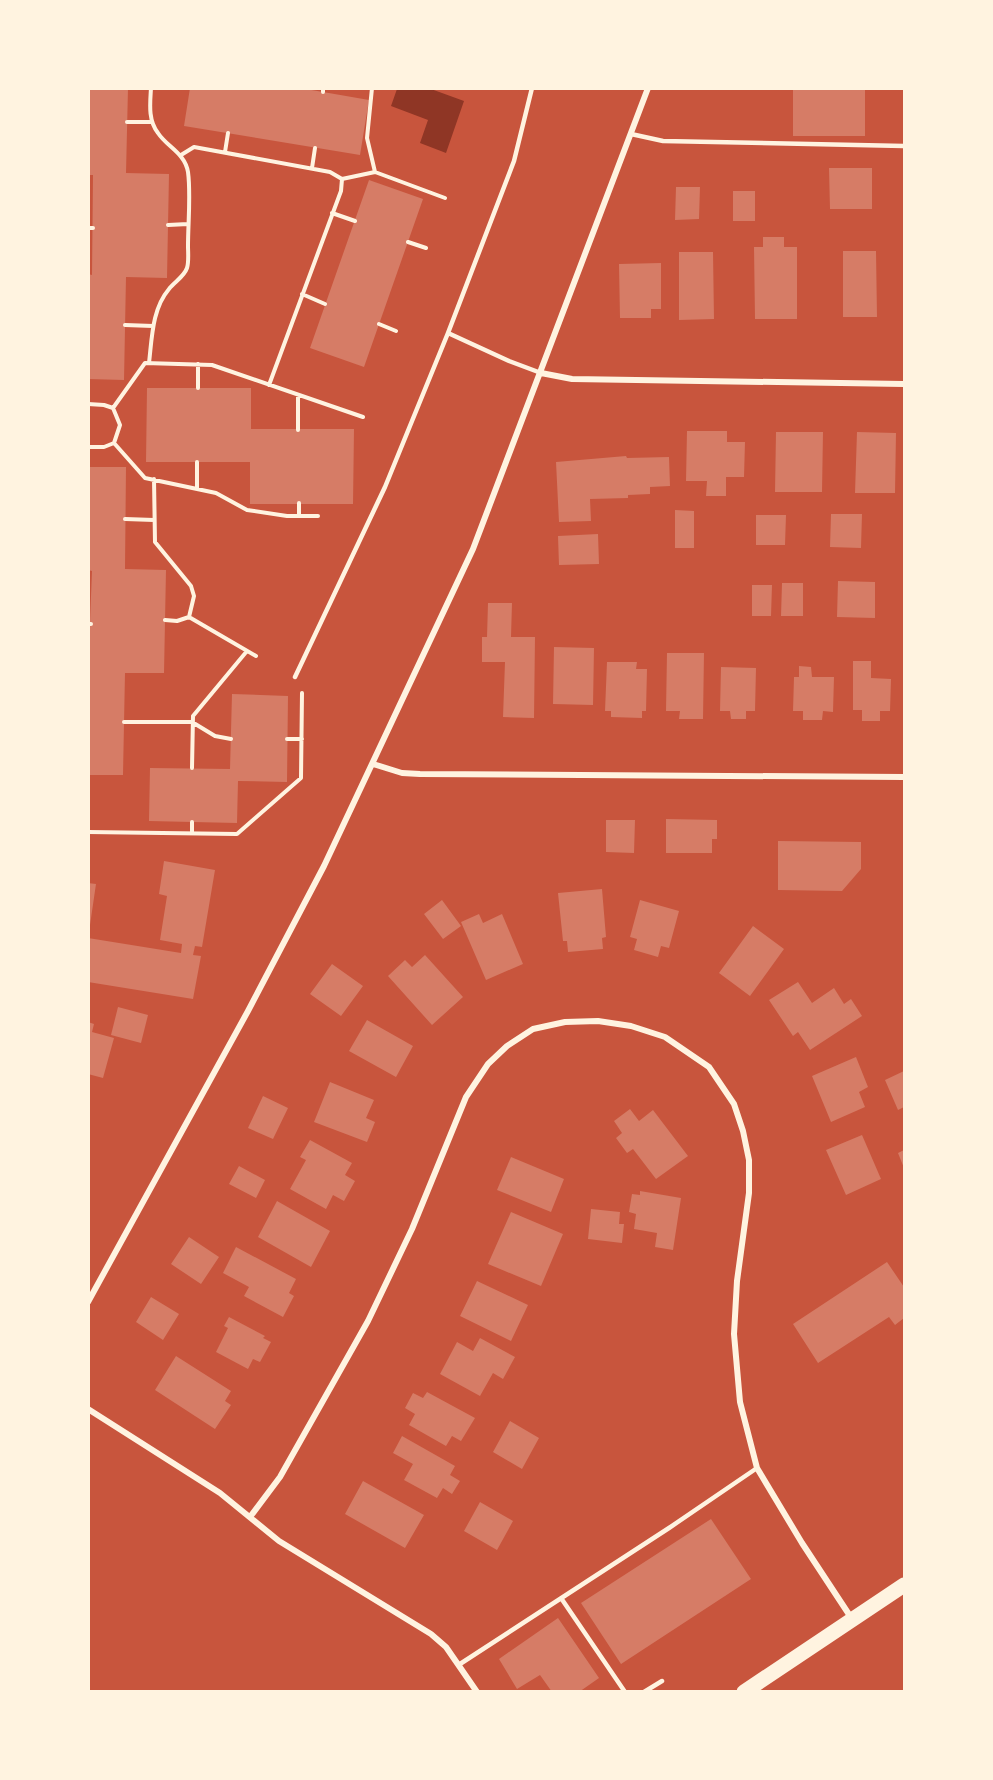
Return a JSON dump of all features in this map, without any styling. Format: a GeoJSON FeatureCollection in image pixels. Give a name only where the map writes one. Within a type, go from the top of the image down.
{"type":"FeatureCollection","features":[{"type":"Feature","properties":{"kind":"main road"},"geometry":{"type":"LineString","coordinates":[[744,1692],[904,1586]]}},
{"type":"Feature","properties":{"kind":"street"},"geometry":{"type":"LineString","coordinates":[[88,1302],[248,1011],[324,866],[374,764],[473,549],[648,88]]}},
{"type":"Feature","properties":{"kind":"street"},"geometry":{"type":"LineString","coordinates":[[541,373],[572,380],[904,384]]}},
{"type":"Feature","properties":{"kind":"street"},"geometry":{"type":"LineString","coordinates":[[374,764],[402,773],[420,774],[904,777]]}},
{"type":"Feature","properties":{"kind":"street"},"geometry":{"type":"LineString","coordinates":[[250,1517],[280,1477],[368,1321],[412,1228],[466,1097],[488,1064],[507,1046],[533,1029],[565,1023],[598,1021],[631,1026],[664,1037],[709,1067],[734,1104],[744,1131],[749,1161],[749,1193],[737,1281],[735,1360],[740,1402],[757,1468],[852,1620]]}},
{"type":"Feature","properties":{"kind":"street"},"geometry":{"type":"LineString","coordinates":[[88,1408],[220,1493],[279,1541],[431,1634],[446,1647],[477,1692]]}},
{"type":"Feature","properties":{"kind":"lane"},"geometry":{"type":"LineString","coordinates":[[295,677],[385,488],[448,333],[514,161],[532,88]]}},
{"type":"Feature","properties":{"kind":"lane"},"geometry":{"type":"LineString","coordinates":[[632,134],[663,141],[904,146]]}},
{"type":"Feature","properties":{"kind":"lane"},"geometry":{"type":"LineString","coordinates":[[448,333],[541,373]]}},
{"type":"Feature","properties":{"kind":"lane"},"geometry":{"type":"LineString","coordinates":[[459,1664],[757,1468]]}},
{"type":"Feature","properties":{"kind":"lane"},"geometry":{"type":"LineString","coordinates":[[561,1598],[625,1692]]}},
{"type":"Feature","properties":{"kind":"lane"},"geometry":{"type":"LineString","coordinates":[[645,1692],[662,1681]]}},
{"type":"Feature","properties":{"kind":"path"},"geometry":{"type":"LineString","coordinates":[[149,363],[158,305],[168,289],[181,278],[187,268],[188,224],[188,170],[181,155],[158,133],[152,122],[151,88]]}},
{"type":"Feature","properties":{"kind":"path"},"geometry":{"type":"LineString","coordinates":[[372,88],[367,138],[375,172]]}},
{"type":"Feature","properties":{"kind":"path"},"geometry":{"type":"LineString","coordinates":[[127,122],[152,122]]}},
{"type":"Feature","properties":{"kind":"path"},"geometry":{"type":"LineString","coordinates":[[225,152],[228,134]]}},
{"type":"Feature","properties":{"kind":"path"},"geometry":{"type":"LineString","coordinates":[[181,155],[194,147],[312,168],[330,172],[342,178],[375,172],[445,198]]}},
{"type":"Feature","properties":{"kind":"path"},"geometry":{"type":"LineString","coordinates":[[312,168],[315,148]]}},
{"type":"Feature","properties":{"kind":"path"},"geometry":{"type":"LineString","coordinates":[[269,385],[341,191],[342,178]]}},
{"type":"Feature","properties":{"kind":"path"},"geometry":{"type":"LineString","coordinates":[[332,213],[354,221]]}},
{"type":"Feature","properties":{"kind":"path"},"geometry":{"type":"LineString","coordinates":[[168,225],[188,224]]}},
{"type":"Feature","properties":{"kind":"path"},"geometry":{"type":"LineString","coordinates":[[408,242],[426,248]]}},
{"type":"Feature","properties":{"kind":"path"},"geometry":{"type":"LineString","coordinates":[[302,294],[326,304]]}},
{"type":"Feature","properties":{"kind":"path"},"geometry":{"type":"LineString","coordinates":[[379,324],[396,331]]}},
{"type":"Feature","properties":{"kind":"path"},"geometry":{"type":"LineString","coordinates":[[125,326],[153,326]]}},
{"type":"Feature","properties":{"kind":"path"},"geometry":{"type":"LineString","coordinates":[[113,408],[145,363],[198,364],[212,365],[363,417]]}},
{"type":"Feature","properties":{"kind":"path"},"geometry":{"type":"LineString","coordinates":[[198,364],[198,388]]}},
{"type":"Feature","properties":{"kind":"path"},"geometry":{"type":"LineString","coordinates":[[298,395],[298,429]]}},
{"type":"Feature","properties":{"kind":"path"},"geometry":{"type":"LineString","coordinates":[[88,404],[113,408],[120,425],[114,443],[104,447],[88,447]]}},
{"type":"Feature","properties":{"kind":"path"},"geometry":{"type":"LineString","coordinates":[[114,443],[145,478],[216,493],[247,510],[287,516],[318,516]]}},
{"type":"Feature","properties":{"kind":"path"},"geometry":{"type":"LineString","coordinates":[[197,462],[197,488]]}},
{"type":"Feature","properties":{"kind":"path"},"geometry":{"type":"LineString","coordinates":[[154,479],[155,542],[191,586],[194,596],[189,617]]}},
{"type":"Feature","properties":{"kind":"path"},"geometry":{"type":"LineString","coordinates":[[299,503],[299,516]]}},
{"type":"Feature","properties":{"kind":"path"},"geometry":{"type":"LineString","coordinates":[[125,519],[154,520]]}},
{"type":"Feature","properties":{"kind":"path"},"geometry":{"type":"LineString","coordinates":[[165,620],[177,621],[189,617],[255,656]]}},
{"type":"Feature","properties":{"kind":"path"},"geometry":{"type":"LineString","coordinates":[[192,768],[193,716],[247,651]]}},
{"type":"Feature","properties":{"kind":"path"},"geometry":{"type":"LineString","coordinates":[[88,832],[237,834],[302,778],[302,692]]}},
{"type":"Feature","properties":{"kind":"path"},"geometry":{"type":"LineString","coordinates":[[124,722],[192,722],[215,736],[231,739]]}},
{"type":"Feature","properties":{"kind":"path"},"geometry":{"type":"LineString","coordinates":[[287,739],[302,740]]}},
{"type":"Feature","properties":{"kind":"path"},"geometry":{"type":"LineString","coordinates":[[192,822],[192,833]]}},
{"type":"Feature","properties":{"kind":"shaded area"},"geometry":{"type":"Polygon","coordinates":[[[397,89],[431,89],[464,101],[446,153],[420,143],[428,120],[391,106],[397,89]]]}},
{"type":"Feature","properties":{"kind":"building"},"geometry":{"type":"Polygon","coordinates":[[[88,88],[128,88],[126,173],[169,174],[167,278],[126,277],[124,380],[88,379],[88,274],[92,275],[93,175],[88,175],[88,88]]]}},
{"type":"Feature","properties":{"kind":"building"},"geometry":{"type":"Polygon","coordinates":[[[190,88],[300,88],[369,100],[360,155],[184,126],[190,88]]]}},
{"type":"Feature","properties":{"kind":"building"},"geometry":{"type":"Polygon","coordinates":[[[793,88],[865,88],[865,136],[793,136],[793,88]]]}},
{"type":"Feature","properties":{"kind":"building"},"geometry":{"type":"Polygon","coordinates":[[[829,168],[872,168],[872,209],[830,209],[829,168]]]}},
{"type":"Feature","properties":{"kind":"building"},"geometry":{"type":"Polygon","coordinates":[[[369,180],[423,199],[364,367],[310,348],[369,180]]]}},
{"type":"Feature","properties":{"kind":"building"},"geometry":{"type":"Polygon","coordinates":[[[676,187],[700,187],[699,219],[675,220],[676,187]]]}},
{"type":"Feature","properties":{"kind":"building"},"geometry":{"type":"Polygon","coordinates":[[[733,191],[755,191],[755,221],[733,221],[733,191]]]}},
{"type":"Feature","properties":{"kind":"building"},"geometry":{"type":"Polygon","coordinates":[[[763,237],[784,237],[784,247],[797,247],[797,319],[755,319],[754,247],[763,247],[763,237]]]}},
{"type":"Feature","properties":{"kind":"building"},"geometry":{"type":"Polygon","coordinates":[[[843,251],[876,251],[877,317],[843,317],[843,251]]]}},
{"type":"Feature","properties":{"kind":"building"},"geometry":{"type":"Polygon","coordinates":[[[679,252],[713,252],[714,319],[679,320],[679,252]]]}},
{"type":"Feature","properties":{"kind":"building"},"geometry":{"type":"Polygon","coordinates":[[[661,263],[661,309],[651,309],[651,318],[620,318],[619,264],[661,263]]]}},
{"type":"Feature","properties":{"kind":"building"},"geometry":{"type":"Polygon","coordinates":[[[147,388],[251,388],[251,429],[354,429],[353,504],[250,504],[250,462],[146,462],[147,388]]]}},
{"type":"Feature","properties":{"kind":"building"},"geometry":{"type":"Polygon","coordinates":[[[687,431],[727,431],[727,442],[745,442],[744,477],[726,477],[726,496],[706,496],[707,481],[686,481],[687,431]]]}},
{"type":"Feature","properties":{"kind":"building"},"geometry":{"type":"Polygon","coordinates":[[[776,432],[823,432],[822,492],[775,492],[776,432]]]}},
{"type":"Feature","properties":{"kind":"building"},"geometry":{"type":"Polygon","coordinates":[[[857,432],[896,433],[895,493],[855,493],[857,432]]]}},
{"type":"Feature","properties":{"kind":"building"},"geometry":{"type":"Polygon","coordinates":[[[626,456],[627,458],[669,457],[670,486],[650,487],[650,494],[628,495],[628,498],[590,499],[591,521],[559,522],[556,462],[626,456]]]}},
{"type":"Feature","properties":{"kind":"building"},"geometry":{"type":"Polygon","coordinates":[[[88,467],[126,467],[125,569],[166,570],[164,673],[125,673],[123,775],[88,775],[88,671],[92,571],[88,570],[88,467]]]}},
{"type":"Feature","properties":{"kind":"building"},"geometry":{"type":"Polygon","coordinates":[[[675,510],[694,511],[694,548],[675,548],[675,510]]]}},
{"type":"Feature","properties":{"kind":"building"},"geometry":{"type":"Polygon","coordinates":[[[831,514],[862,514],[861,548],[830,547],[831,514]]]}},
{"type":"Feature","properties":{"kind":"building"},"geometry":{"type":"Polygon","coordinates":[[[756,515],[786,515],[785,545],[756,545],[756,515]]]}},
{"type":"Feature","properties":{"kind":"building"},"geometry":{"type":"Polygon","coordinates":[[[598,534],[599,564],[559,565],[558,536],[598,534]]]}},
{"type":"Feature","properties":{"kind":"building"},"geometry":{"type":"Polygon","coordinates":[[[838,581],[875,582],[875,618],[837,617],[838,581]]]}},
{"type":"Feature","properties":{"kind":"building"},"geometry":{"type":"Polygon","coordinates":[[[782,583],[803,583],[803,616],[781,616],[782,583]]]}},
{"type":"Feature","properties":{"kind":"building"},"geometry":{"type":"Polygon","coordinates":[[[752,585],[772,585],[771,616],[752,616],[752,585]]]}},
{"type":"Feature","properties":{"kind":"building"},"geometry":{"type":"Polygon","coordinates":[[[488,603],[512,603],[511,637],[535,637],[534,718],[503,717],[505,662],[482,662],[482,637],[487,637],[488,603]]]}},
{"type":"Feature","properties":{"kind":"building"},"geometry":{"type":"Polygon","coordinates":[[[554,647],[594,648],[593,705],[553,704],[554,647]]]}},
{"type":"Feature","properties":{"kind":"building"},"geometry":{"type":"Polygon","coordinates":[[[667,653],[704,653],[703,719],[679,719],[680,711],[666,711],[667,653]]]}},
{"type":"Feature","properties":{"kind":"building"},"geometry":{"type":"Polygon","coordinates":[[[853,661],[871,661],[871,678],[891,679],[890,711],[880,711],[880,721],[862,721],[862,710],[853,710],[853,661]]]}},
{"type":"Feature","properties":{"kind":"building"},"geometry":{"type":"Polygon","coordinates":[[[607,662],[637,662],[636,669],[647,669],[646,711],[642,711],[642,718],[611,717],[611,711],[605,711],[607,662]]]}},
{"type":"Feature","properties":{"kind":"building"},"geometry":{"type":"Polygon","coordinates":[[[799,666],[811,667],[812,677],[834,677],[833,712],[823,711],[822,720],[803,720],[803,711],[793,711],[794,677],[799,677],[799,666]]]}},
{"type":"Feature","properties":{"kind":"building"},"geometry":{"type":"Polygon","coordinates":[[[721,667],[756,668],[755,711],[746,711],[746,719],[731,719],[730,711],[720,711],[721,667]]]}},
{"type":"Feature","properties":{"kind":"building"},"geometry":{"type":"Polygon","coordinates":[[[232,694],[288,696],[287,782],[238,781],[237,823],[149,821],[150,768],[230,769],[232,694]]]}},
{"type":"Feature","properties":{"kind":"building"},"geometry":{"type":"Polygon","coordinates":[[[666,819],[717,820],[717,839],[712,839],[712,853],[666,853],[666,819]]]}},
{"type":"Feature","properties":{"kind":"building"},"geometry":{"type":"Polygon","coordinates":[[[606,820],[635,820],[634,853],[606,852],[606,820]]]}},
{"type":"Feature","properties":{"kind":"building"},"geometry":{"type":"Polygon","coordinates":[[[778,841],[861,842],[861,869],[842,891],[778,890],[778,841]]]}},
{"type":"Feature","properties":{"kind":"building"},"geometry":{"type":"Polygon","coordinates":[[[164,861],[215,870],[202,947],[195,946],[193,955],[201,956],[193,999],[88,982],[88,938],[181,953],[182,944],[160,940],[167,896],[159,894],[164,861]]]}},
{"type":"Feature","properties":{"kind":"building"},"geometry":{"type":"Polygon","coordinates":[[[88,883],[96,884],[90,925],[88,925],[88,883]]]}},
{"type":"Feature","properties":{"kind":"building"},"geometry":{"type":"Polygon","coordinates":[[[602,889],[606,937],[602,938],[603,949],[568,952],[567,941],[563,941],[558,893],[602,889]]]}},
{"type":"Feature","properties":{"kind":"building"},"geometry":{"type":"Polygon","coordinates":[[[442,900],[461,926],[443,939],[424,914],[442,900]]]}},
{"type":"Feature","properties":{"kind":"building"},"geometry":{"type":"Polygon","coordinates":[[[640,900],[679,911],[669,948],[661,946],[658,957],[634,950],[637,939],[630,937],[640,900]]]}},
{"type":"Feature","properties":{"kind":"building"},"geometry":{"type":"Polygon","coordinates":[[[479,914],[483,923],[502,914],[523,964],[486,980],[461,922],[479,914]]]}},
{"type":"Feature","properties":{"kind":"building"},"geometry":{"type":"Polygon","coordinates":[[[753,926],[784,949],[750,996],[719,973],[753,926]]]}},
{"type":"Feature","properties":{"kind":"building"},"geometry":{"type":"Polygon","coordinates":[[[425,955],[463,997],[432,1025],[388,976],[405,960],[412,967],[425,955]]]}},
{"type":"Feature","properties":{"kind":"building"},"geometry":{"type":"Polygon","coordinates":[[[332,964],[363,986],[341,1016],[310,994],[332,964]]]}},
{"type":"Feature","properties":{"kind":"building"},"geometry":{"type":"Polygon","coordinates":[[[798,982],[812,1003],[834,988],[844,1004],[851,999],[862,1016],[810,1050],[798,1032],[793,1036],[769,1000],[798,982]]]}},
{"type":"Feature","properties":{"kind":"building"},"geometry":{"type":"Polygon","coordinates":[[[118,1007],[148,1015],[141,1043],[111,1035],[118,1007]]]}},
{"type":"Feature","properties":{"kind":"building"},"geometry":{"type":"Polygon","coordinates":[[[367,1020],[413,1046],[396,1077],[349,1051],[367,1020]]]}},
{"type":"Feature","properties":{"kind":"building"},"geometry":{"type":"Polygon","coordinates":[[[88,1022],[94,1024],[92,1032],[114,1038],[103,1078],[88,1074],[88,1022]]]}},
{"type":"Feature","properties":{"kind":"building"},"geometry":{"type":"Polygon","coordinates":[[[856,1057],[868,1087],[859,1092],[865,1107],[831,1122],[812,1076],[856,1057]]]}},
{"type":"Feature","properties":{"kind":"building"},"geometry":{"type":"Polygon","coordinates":[[[904,1071],[904,1107],[898,1110],[885,1080],[904,1071]]]}},
{"type":"Feature","properties":{"kind":"building"},"geometry":{"type":"Polygon","coordinates":[[[330,1082],[374,1100],[366,1118],[375,1122],[367,1142],[314,1122],[330,1082]]]}},
{"type":"Feature","properties":{"kind":"building"},"geometry":{"type":"Polygon","coordinates":[[[263,1096],[288,1108],[273,1139],[248,1128],[263,1096]]]}},
{"type":"Feature","properties":{"kind":"building"},"geometry":{"type":"Polygon","coordinates":[[[630,1109],[639,1121],[653,1110],[688,1156],[656,1179],[633,1149],[627,1153],[616,1138],[622,1133],[614,1121],[630,1109]]]}},
{"type":"Feature","properties":{"kind":"building"},"geometry":{"type":"Polygon","coordinates":[[[862,1135],[881,1179],[846,1195],[826,1150],[862,1135]]]}},
{"type":"Feature","properties":{"kind":"building"},"geometry":{"type":"Polygon","coordinates":[[[310,1140],[352,1163],[345,1175],[355,1181],[344,1201],[333,1195],[326,1209],[290,1189],[306,1160],[300,1157],[310,1140]]]}},
{"type":"Feature","properties":{"kind":"building"},"geometry":{"type":"Polygon","coordinates":[[[904,1150],[904,1168],[898,1153],[904,1150]]]}},
{"type":"Feature","properties":{"kind":"building"},"geometry":{"type":"Polygon","coordinates":[[[511,1157],[564,1179],[551,1212],[497,1190],[511,1157]]]}},
{"type":"Feature","properties":{"kind":"building"},"geometry":{"type":"Polygon","coordinates":[[[239,1166],[265,1180],[256,1198],[229,1184],[239,1166]]]}},
{"type":"Feature","properties":{"kind":"building"},"geometry":{"type":"Polygon","coordinates":[[[640,1191],[681,1198],[673,1250],[655,1247],[657,1233],[634,1229],[636,1214],[629,1212],[632,1194],[640,1195],[640,1191]]]}},
{"type":"Feature","properties":{"kind":"building"},"geometry":{"type":"Polygon","coordinates":[[[277,1201],[330,1231],[311,1267],[258,1237],[277,1201]]]}},
{"type":"Feature","properties":{"kind":"building"},"geometry":{"type":"Polygon","coordinates":[[[591,1209],[620,1212],[619,1224],[624,1224],[622,1243],[588,1239],[591,1209]]]}},
{"type":"Feature","properties":{"kind":"building"},"geometry":{"type":"Polygon","coordinates":[[[511,1212],[563,1234],[541,1286],[488,1264],[511,1212]]]}},
{"type":"Feature","properties":{"kind":"building"},"geometry":{"type":"Polygon","coordinates":[[[189,1237],[219,1257],[201,1284],[171,1264],[189,1237]]]}},
{"type":"Feature","properties":{"kind":"building"},"geometry":{"type":"Polygon","coordinates":[[[236,1247],[296,1279],[289,1293],[294,1296],[283,1317],[244,1296],[249,1287],[223,1273],[236,1247]]]}},
{"type":"Feature","properties":{"kind":"building"},"geometry":{"type":"Polygon","coordinates":[[[887,1262],[904,1287],[904,1318],[895,1325],[889,1317],[818,1363],[793,1324],[887,1262]]]}},
{"type":"Feature","properties":{"kind":"building"},"geometry":{"type":"Polygon","coordinates":[[[477,1281],[528,1305],[511,1341],[460,1316],[477,1281]]]}},
{"type":"Feature","properties":{"kind":"building"},"geometry":{"type":"Polygon","coordinates":[[[151,1297],[179,1314],[163,1340],[136,1322],[151,1297]]]}},
{"type":"Feature","properties":{"kind":"building"},"geometry":{"type":"Polygon","coordinates":[[[229,1317],[265,1336],[263,1338],[271,1342],[260,1362],[253,1359],[248,1369],[216,1352],[228,1328],[224,1326],[229,1317]]]}},
{"type":"Feature","properties":{"kind":"building"},"geometry":{"type":"Polygon","coordinates":[[[480,1338],[515,1357],[503,1379],[493,1373],[480,1396],[440,1374],[457,1342],[473,1351],[480,1338]]]}},
{"type":"Feature","properties":{"kind":"building"},"geometry":{"type":"Polygon","coordinates":[[[176,1356],[231,1391],[225,1401],[231,1405],[215,1429],[155,1390],[176,1356]]]}},
{"type":"Feature","properties":{"kind":"building"},"geometry":{"type":"Polygon","coordinates":[[[427,1392],[475,1418],[461,1441],[452,1436],[446,1446],[409,1425],[415,1414],[405,1408],[413,1393],[423,1398],[427,1392]]]}},
{"type":"Feature","properties":{"kind":"building"},"geometry":{"type":"Polygon","coordinates":[[[510,1421],[539,1438],[522,1469],[493,1452],[510,1421]]]}},
{"type":"Feature","properties":{"kind":"building"},"geometry":{"type":"Polygon","coordinates":[[[402,1436],[455,1466],[450,1475],[460,1481],[452,1494],[443,1488],[437,1498],[404,1480],[413,1464],[393,1453],[402,1436]]]}},
{"type":"Feature","properties":{"kind":"building"},"geometry":{"type":"Polygon","coordinates":[[[363,1481],[424,1515],[405,1548],[345,1514],[363,1481]]]}},
{"type":"Feature","properties":{"kind":"building"},"geometry":{"type":"Polygon","coordinates":[[[480,1502],[513,1521],[497,1550],[464,1531],[480,1502]]]}},
{"type":"Feature","properties":{"kind":"building"},"geometry":{"type":"Polygon","coordinates":[[[711,1519],[751,1579],[621,1664],[581,1603],[711,1519]]]}},
{"type":"Feature","properties":{"kind":"building"},"geometry":{"type":"Polygon","coordinates":[[[558,1618],[599,1678],[579,1692],[552,1692],[540,1675],[517,1689],[499,1659],[558,1618]]]}}]}
